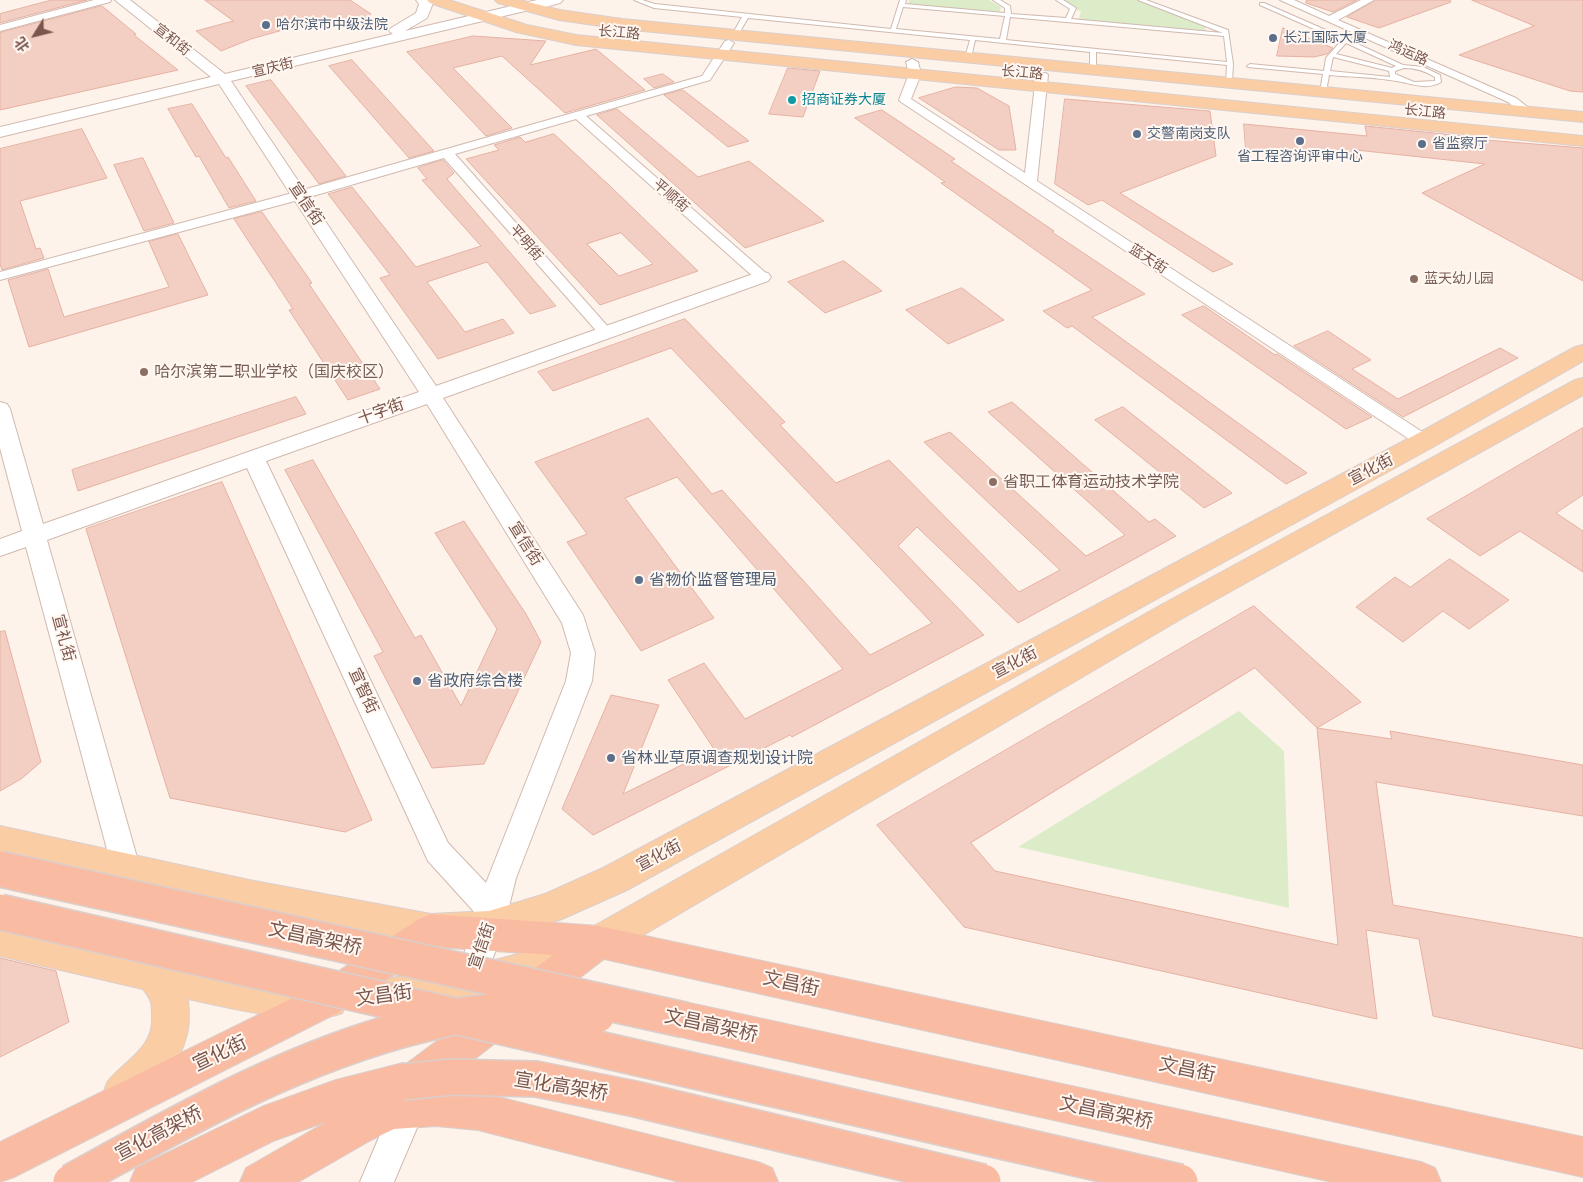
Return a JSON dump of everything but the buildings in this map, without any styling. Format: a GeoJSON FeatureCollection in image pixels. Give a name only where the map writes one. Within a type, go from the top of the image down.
{"type":"FeatureCollection","features":[{"type":"Feature","properties":{"kind":"highway","name":"文昌高架桥"},"geometry":{"type":"LineString","coordinates":[[0,869],[1422,1182]]}},
{"type":"Feature","properties":{"kind":"highway"},"geometry":{"type":"LineString","coordinates":[[0,912],[1180,1182]]}},
{"type":"Feature","properties":{"kind":"highway"},"geometry":{"type":"LineString","coordinates":[[431,930],[489,924],[599,942]]}},
{"type":"Feature","properties":{"kind":"highway","name":"宣化街"},"geometry":{"type":"LineString","coordinates":[[0,1163],[324,1001],[431,930]]}},
{"type":"Feature","properties":{"kind":"highway"},"geometry":{"type":"LineString","coordinates":[[357,1126],[599,942]]}},
{"type":"Feature","properties":{"kind":"highway","name":"文昌街"},"geometry":{"type":"LineString","coordinates":[[599,942],[1583,1157]]}},
{"type":"Feature","properties":{"kind":"highway","name":"宣化高架桥"},"geometry":{"type":"LineString","coordinates":[[71,1182],[213,1105],[316,1056],[396,1029],[488,1013],[546,1011],[685,1020]]}},
{"type":"Feature","properties":{"kind":"highway","name":"宣化高架桥"},"geometry":{"type":"LineString","coordinates":[[150,1182],[264,1125],[336,1099],[403,1082],[451,1077],[545,1081],[635,1099],[983,1182]]}},
{"type":"Feature","properties":{"kind":"highway"},"geometry":{"type":"LineString","coordinates":[[260,1182],[357,1126],[392,1110],[436,1107],[478,1111],[758,1182]]}},
{"type":"Feature","properties":{"kind":"main road"},"geometry":{"type":"LineString","coordinates":[[435,0],[481,17],[556,37],[734,35]]}},
{"type":"Feature","properties":{"kind":"main road","name":"长江路"},"geometry":{"type":"LineString","coordinates":[[464,0],[501,6],[523,7],[575,18],[734,35]]}},
{"type":"Feature","properties":{"kind":"main road"},"geometry":{"type":"LineString","coordinates":[[546,1],[914,68],[1583,141]]}},
{"type":"Feature","properties":{"kind":"main road","name":"长江路"},"geometry":{"type":"LineString","coordinates":[[501,6],[539,23],[564,27],[970,48],[1324,82],[1416,93],[1528,112],[1583,117]]}},
{"type":"Feature","properties":{"kind":"main road","name":"长江路"},"geometry":{"type":"LineString","coordinates":[[1042,81],[1583,127]]}},
{"type":"Feature","properties":{"kind":"main road"},"geometry":{"type":"LineString","coordinates":[[1416,93],[1583,107]]}},
{"type":"Feature","properties":{"kind":"main road","name":"宣化街"},"geometry":{"type":"LineString","coordinates":[[489,924],[550,908],[615,879],[1424,441],[1583,352]]}},
{"type":"Feature","properties":{"kind":"main road","name":"宣化街"},"geometry":{"type":"LineString","coordinates":[[599,942],[1171,612],[1583,385]]}},
{"type":"Feature","properties":{"kind":"main road"},"geometry":{"type":"LineString","coordinates":[[0,840],[249,895],[431,930]]}},
{"type":"Feature","properties":{"kind":"main road","name":"文昌街"},"geometry":{"type":"LineString","coordinates":[[0,940],[264,997],[342,1002],[469,983],[551,961],[599,942]]}},
{"type":"Feature","properties":{"kind":"main road"},"geometry":{"type":"LineString","coordinates":[[99,1114],[141,1078],[158,1058],[169,1036],[171,1015],[169,996],[153,974]]}},
{"type":"Feature","properties":{"kind":"street"},"geometry":{"type":"LineString","coordinates":[[0,28],[106,0]]}},
{"type":"Feature","properties":{"kind":"street","name":"宣和街"},"geometry":{"type":"LineString","coordinates":[[122,0],[221,78]]}},
{"type":"Feature","properties":{"kind":"street"},"geometry":{"type":"LineString","coordinates":[[221,78],[399,30],[422,15],[426,3],[423,0]]}},
{"type":"Feature","properties":{"kind":"street","name":"鸿运路"},"geometry":{"type":"LineString","coordinates":[[1285,0],[1355,30],[1431,67],[1512,100],[1528,112]]}},
{"type":"Feature","properties":{"kind":"street"},"geometry":{"type":"LineString","coordinates":[[1330,19],[1369,0]]}},
{"type":"Feature","properties":{"kind":"street"},"geometry":{"type":"LineString","coordinates":[[523,7],[546,1]]}},
{"type":"Feature","properties":{"kind":"street","name":"宣庆街"},"geometry":{"type":"LineString","coordinates":[[0,132],[481,17],[501,6]]}},
{"type":"Feature","properties":{"kind":"street"},"geometry":{"type":"LineString","coordinates":[[0,276],[301,195],[706,78],[734,35]]}},
{"type":"Feature","properties":{"kind":"street","name":"蓝天街"},"geometry":{"type":"LineString","coordinates":[[914,68],[905,100],[1424,441]]}},
{"type":"Feature","properties":{"kind":"street","name":"宣信街"},"geometry":{"type":"LineString","coordinates":[[221,78],[301,195],[431,394],[574,622],[583,653],[579,681],[502,878],[489,924],[443,1059]]}},
{"type":"Feature","properties":{"kind":"street"},"geometry":{"type":"LineString","coordinates":[[1030,181],[1042,81]]}},
{"type":"Feature","properties":{"kind":"street","name":"平顺街"},"geometry":{"type":"LineString","coordinates":[[579,116],[762,276]]}},
{"type":"Feature","properties":{"kind":"street","name":"平明街"},"geometry":{"type":"LineString","coordinates":[[447,153],[605,332]]}},
{"type":"Feature","properties":{"kind":"street","name":"十字街"},"geometry":{"type":"LineString","coordinates":[[0,548],[762,276]]}},
{"type":"Feature","properties":{"kind":"street","name":"宣礼街"},"geometry":{"type":"LineString","coordinates":[[0,409],[126,868]]}},
{"type":"Feature","properties":{"kind":"street","name":"宣智街"},"geometry":{"type":"LineString","coordinates":[[253,457],[438,852],[489,924]]}},
{"type":"Feature","properties":{"kind":"street"},"geometry":{"type":"LineString","coordinates":[[377,1182],[408,1109]]}},
{"type":"Feature","properties":{"kind":"lane"},"geometry":{"type":"LineString","coordinates":[[637,0],[734,35],[893,30],[970,48],[1002,41],[1093,60]]}},
{"type":"Feature","properties":{"kind":"lane"},"geometry":{"type":"LineString","coordinates":[[996,0],[1008,7],[1002,41]]}},
{"type":"Feature","properties":{"kind":"lane"},"geometry":{"type":"LineString","coordinates":[[1059,0],[1073,8],[1068,20]]}},
{"type":"Feature","properties":{"kind":"lane"},"geometry":{"type":"LineString","coordinates":[[1141,0],[1226,31],[1229,74]]}},
{"type":"Feature","properties":{"kind":"lane"},"geometry":{"type":"LineString","coordinates":[[893,30],[902,2],[1008,15],[1227,35]]}},
{"type":"Feature","properties":{"kind":"lane"},"geometry":{"type":"LineString","coordinates":[[1262,4],[1400,66]]}},
{"type":"Feature","properties":{"kind":"lane"},"geometry":{"type":"LineString","coordinates":[[1324,82],[1329,58],[1355,30]]}},
{"type":"Feature","properties":{"kind":"lane"},"geometry":{"type":"LineString","coordinates":[[1332,55],[1392,70],[1400,66],[1412,65],[1431,67],[1438,76],[1438,82],[1416,93],[1392,75],[1392,70]]}},
{"type":"Feature","properties":{"kind":"lane"},"geometry":{"type":"LineString","coordinates":[[1250,66],[1324,82],[1397,79]]}},
{"type":"Feature","properties":{"kind":"green space"},"geometry":{"type":"Polygon","coordinates":[[[909,0],[989,0],[1001,7],[999,14],[908,5],[909,0]]]}},
{"type":"Feature","properties":{"kind":"green space"},"geometry":{"type":"Polygon","coordinates":[[[1059,0],[1141,0],[1206,23],[1205,31],[1078,21],[1081,12],[1059,0]]]}},
{"type":"Feature","properties":{"kind":"green space"},"geometry":{"type":"Polygon","coordinates":[[[1239,711],[1284,751],[1289,908],[1018,847],[1239,711]]]}},
{"type":"Feature","properties":{"kind":"place","name":"哈尔滨市中级法院"},"geometry":{"type":"Point","coordinates":[266,25]}},
{"type":"Feature","properties":{"kind":"place","name":"长江国际大厦"},"geometry":{"type":"Point","coordinates":[1273,38]}},
{"type":"Feature","properties":{"kind":"place","name":"招商证券大厦"},"geometry":{"type":"Point","coordinates":[792,100]}},
{"type":"Feature","properties":{"kind":"place","name":"交警南岗支队"},"geometry":{"type":"Point","coordinates":[1137,134]}},
{"type":"Feature","properties":{"kind":"place","name":"省工程咨询评审中心"},"geometry":{"type":"Point","coordinates":[1300,141]}},
{"type":"Feature","properties":{"kind":"place","name":"省监察厅"},"geometry":{"type":"Point","coordinates":[1422,144]}},
{"type":"Feature","properties":{"kind":"place","name":"蓝天幼儿园"},"geometry":{"type":"Point","coordinates":[1414,279]}},
{"type":"Feature","properties":{"kind":"place","name":"哈尔滨第二职业学校（国庆校区）"},"geometry":{"type":"Point","coordinates":[144,372]}},
{"type":"Feature","properties":{"kind":"place","name":"省职工体育运动技术学院"},"geometry":{"type":"Point","coordinates":[993,482]}},
{"type":"Feature","properties":{"kind":"place","name":"省物价监督管理局"},"geometry":{"type":"Point","coordinates":[639,580]}},
{"type":"Feature","properties":{"kind":"place","name":"省政府综合楼"},"geometry":{"type":"Point","coordinates":[417,681]}},
{"type":"Feature","properties":{"kind":"place","name":"省林业草原调查规划设计院"},"geometry":{"type":"Point","coordinates":[611,758]}}]}
